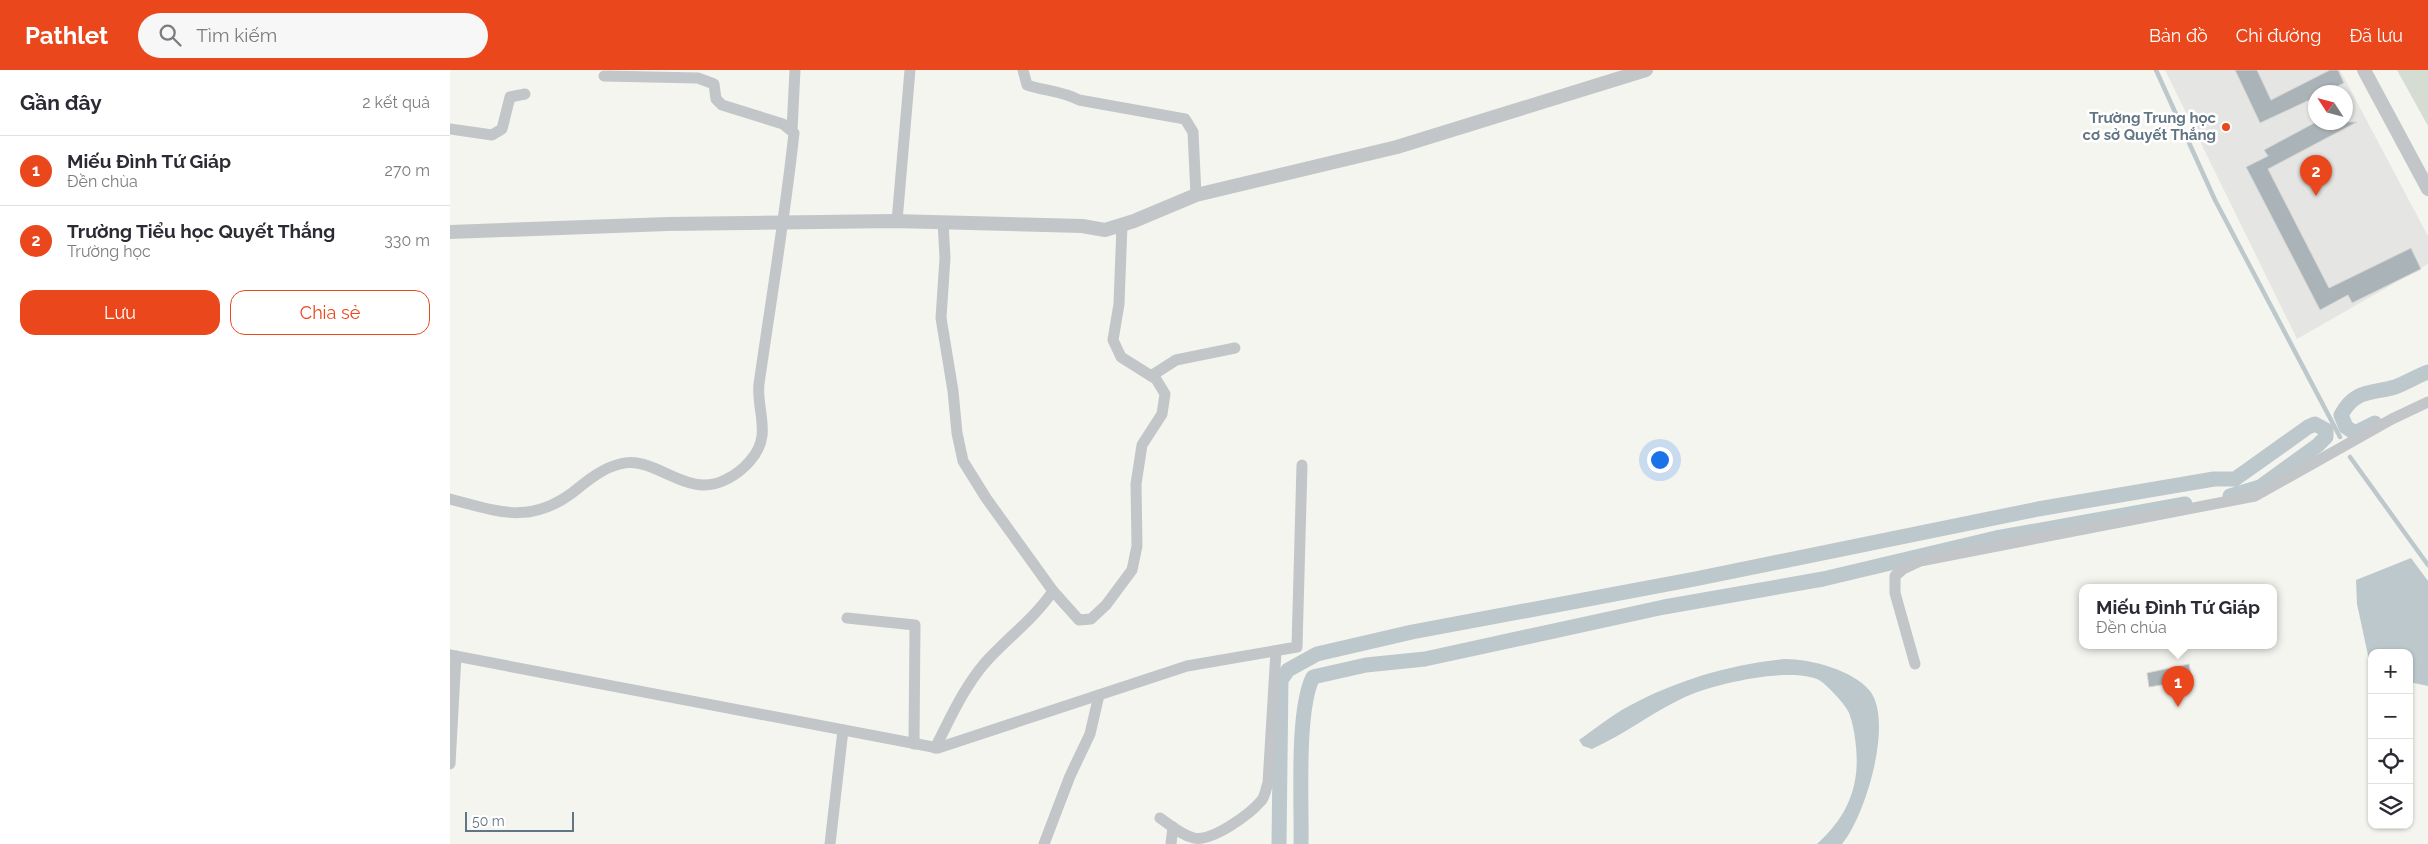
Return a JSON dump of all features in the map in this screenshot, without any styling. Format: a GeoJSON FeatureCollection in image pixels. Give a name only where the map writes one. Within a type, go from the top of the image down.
{"type":"FeatureCollection","features":[{"type":"Feature","properties":{"kind":"street"},"geometry":{"type":"LineString","coordinates":[[450,499],[492,510],[532,513],[568,496],[613,465],[625,462],[645,465],[684,482],[702,486],[727,479],[748,463],[757,450],[762,436],[759,386],[784,222],[794,133],[792,130],[795,70]]}},
{"type":"Feature","properties":{"kind":"street"},"geometry":{"type":"LineString","coordinates":[[897,221],[910,70]]}},
{"type":"Feature","properties":{"kind":"street"},"geometry":{"type":"LineString","coordinates":[[1023,70],[1027,85],[1041,90],[1067,94],[1079,100],[1185,119],[1193,132],[1196,195]]}},
{"type":"Feature","properties":{"kind":"street"},"geometry":{"type":"LineString","coordinates":[[450,232],[668,224],[897,221],[1082,226],[1104,230],[1122,225],[1196,195],[1397,147],[1646,70]]}},
{"type":"Feature","properties":{"kind":"street"},"geometry":{"type":"LineString","coordinates":[[2364,70],[2428,189]]}},
{"type":"Feature","properties":{"kind":"street"},"geometry":{"type":"LineString","coordinates":[[604,76],[638,72],[698,78],[714,84],[716,99],[722,105],[783,124],[792,130]]}},
{"type":"Feature","properties":{"kind":"street"},"geometry":{"type":"LineString","coordinates":[[450,128],[492,135],[502,129],[510,97],[525,94]]}},
{"type":"Feature","properties":{"kind":"street"},"geometry":{"type":"LineString","coordinates":[[943,222],[945,258],[941,318],[954,391],[957,433],[963,460],[986,498],[1053,591],[1079,620],[1091,619],[1106,604],[1132,570],[1137,546],[1136,484],[1142,445],[1162,414],[1165,394],[1156,379],[1121,357],[1113,340],[1119,304],[1122,225]]}},
{"type":"Feature","properties":{"kind":"street"},"geometry":{"type":"LineString","coordinates":[[1151,376],[1176,360],[1235,348]]}},
{"type":"Feature","properties":{"kind":"street"},"geometry":{"type":"LineString","coordinates":[[1915,664],[1895,593],[1895,576],[1903,569],[1920,561],[2255,496],[2392,419],[2428,402]]}},
{"type":"Feature","properties":{"kind":"street"},"geometry":{"type":"LineString","coordinates":[[450,764],[453,655],[934,748],[1187,666],[1297,647],[1302,465]]}},
{"type":"Feature","properties":{"kind":"street"},"geometry":{"type":"LineString","coordinates":[[934,748],[966,688],[984,665],[1042,607],[1053,591]]}},
{"type":"Feature","properties":{"kind":"street"},"geometry":{"type":"LineString","coordinates":[[847,618],[915,625],[914,744]]}},
{"type":"Feature","properties":{"kind":"street"},"geometry":{"type":"LineString","coordinates":[[1160,818],[1173,827],[1196,838],[1224,830],[1237,823],[1263,800],[1268,782],[1276,651]]}},
{"type":"Feature","properties":{"kind":"street"},"geometry":{"type":"LineString","coordinates":[[1044,844],[1068,781],[1090,734],[1099,695]]}},
{"type":"Feature","properties":{"kind":"street"},"geometry":{"type":"LineString","coordinates":[[830,844],[843,730]]}},
{"type":"Feature","properties":{"kind":"street"},"geometry":{"type":"LineString","coordinates":[[1171,844],[1173,827]]}},
{"type":"Feature","properties":{"kind":"shaded area"},"geometry":{"type":"Polygon","coordinates":[[[2165,70],[2340,70],[2348,85],[2308,85],[2308,130],[2353,130],[2353,95],[2428,236],[2428,264],[2297,339],[2165,70]]]}},
{"type":"Feature","properties":{"kind":"shaded area"},"geometry":{"type":"Polygon","coordinates":[[[2397,70],[2428,70],[2428,126],[2397,70]]]}},
{"type":"Feature","properties":{"kind":"shaded area"},"geometry":{"type":"Polygon","coordinates":[[[2411,558],[2428,581],[2428,686],[2413,683],[2413,649],[2368,649],[2368,655],[2357,604],[2356,580],[2411,558]]]}},
{"type":"Feature","properties":{"kind":"shaded area"},"geometry":{"type":"Polygon","coordinates":[[[1785,659],[1807,661],[1831,667],[1853,677],[1870,691],[1877,705],[1879,724],[1878,746],[1874,769],[1859,813],[1851,831],[1842,844],[1817,844],[1844,812],[1849,800],[1856,775],[1855,738],[1852,721],[1847,709],[1819,680],[1807,676],[1790,675],[1752,678],[1732,682],[1685,697],[1592,749],[1583,746],[1579,740],[1623,710],[1666,688],[1725,669],[1785,659]]]}},
{"type":"Feature","properties":{"kind":"building"},"geometry":{"type":"Polygon","coordinates":[[[2235,70],[2257,70],[2271,100],[2330,70],[2338,70],[2344,83],[2340,85],[2308,85],[2308,101],[2260,123],[2235,70]]]}},
{"type":"Feature","properties":{"kind":"building"},"geometry":{"type":"Polygon","coordinates":[[[2308,126],[2308,130],[2342,130],[2268,169],[2329,288],[2411,248],[2421,269],[2352,303],[2348,295],[2320,310],[2246,167],[2268,156],[2264,150],[2308,126]]]}},
{"type":"Feature","properties":{"kind":"building"},"geometry":{"type":"Polygon","coordinates":[[[2189,664],[2192,680],[2149,687],[2147,673],[2189,664]]]}},
{"type":"Feature","properties":{"kind":"waterway"},"geometry":{"type":"LineString","coordinates":[[2156,70],[2215,200],[2340,437]]}},
{"type":"Feature","properties":{"kind":"waterway"},"geometry":{"type":"LineString","coordinates":[[2375,423],[2355,433],[2346,427],[2341,415],[2352,401],[2364,394],[2395,387],[2428,372]]}},
{"type":"Feature","properties":{"kind":"waterway"},"geometry":{"type":"LineString","coordinates":[[1279,844],[1281,680],[1288,670],[1317,654],[1412,632],[1695,579],[2038,509],[2214,479],[2235,479],[2308,427],[2315,424],[2326,430],[2326,437],[2318,445],[2260,487],[2230,496]]}},
{"type":"Feature","properties":{"kind":"waterway"},"geometry":{"type":"LineString","coordinates":[[2350,457],[2428,565]]}},
{"type":"Feature","properties":{"kind":"waterway"},"geometry":{"type":"LineString","coordinates":[[1301,844],[1302,734],[1304,712],[1313,677],[1366,665],[1425,659],[1664,607],[1823,579],[1996,538],[2185,504]]}},
{"type":"Feature","properties":{"kind":"place","name":"Trường Trung học cơ sở Quyết Thắng"},"geometry":{"type":"Point","coordinates":[2226,127]}},
{"type":"Feature","properties":{"kind":"place","name":"Trường Tiểu học Quyết Thắng"},"geometry":{"type":"Point","coordinates":[2316,196]}},
{"type":"Feature","properties":{"kind":"place","name":"Miếu Đình Tứ Giáp"},"geometry":{"type":"Point","coordinates":[2178,707]}}]}
